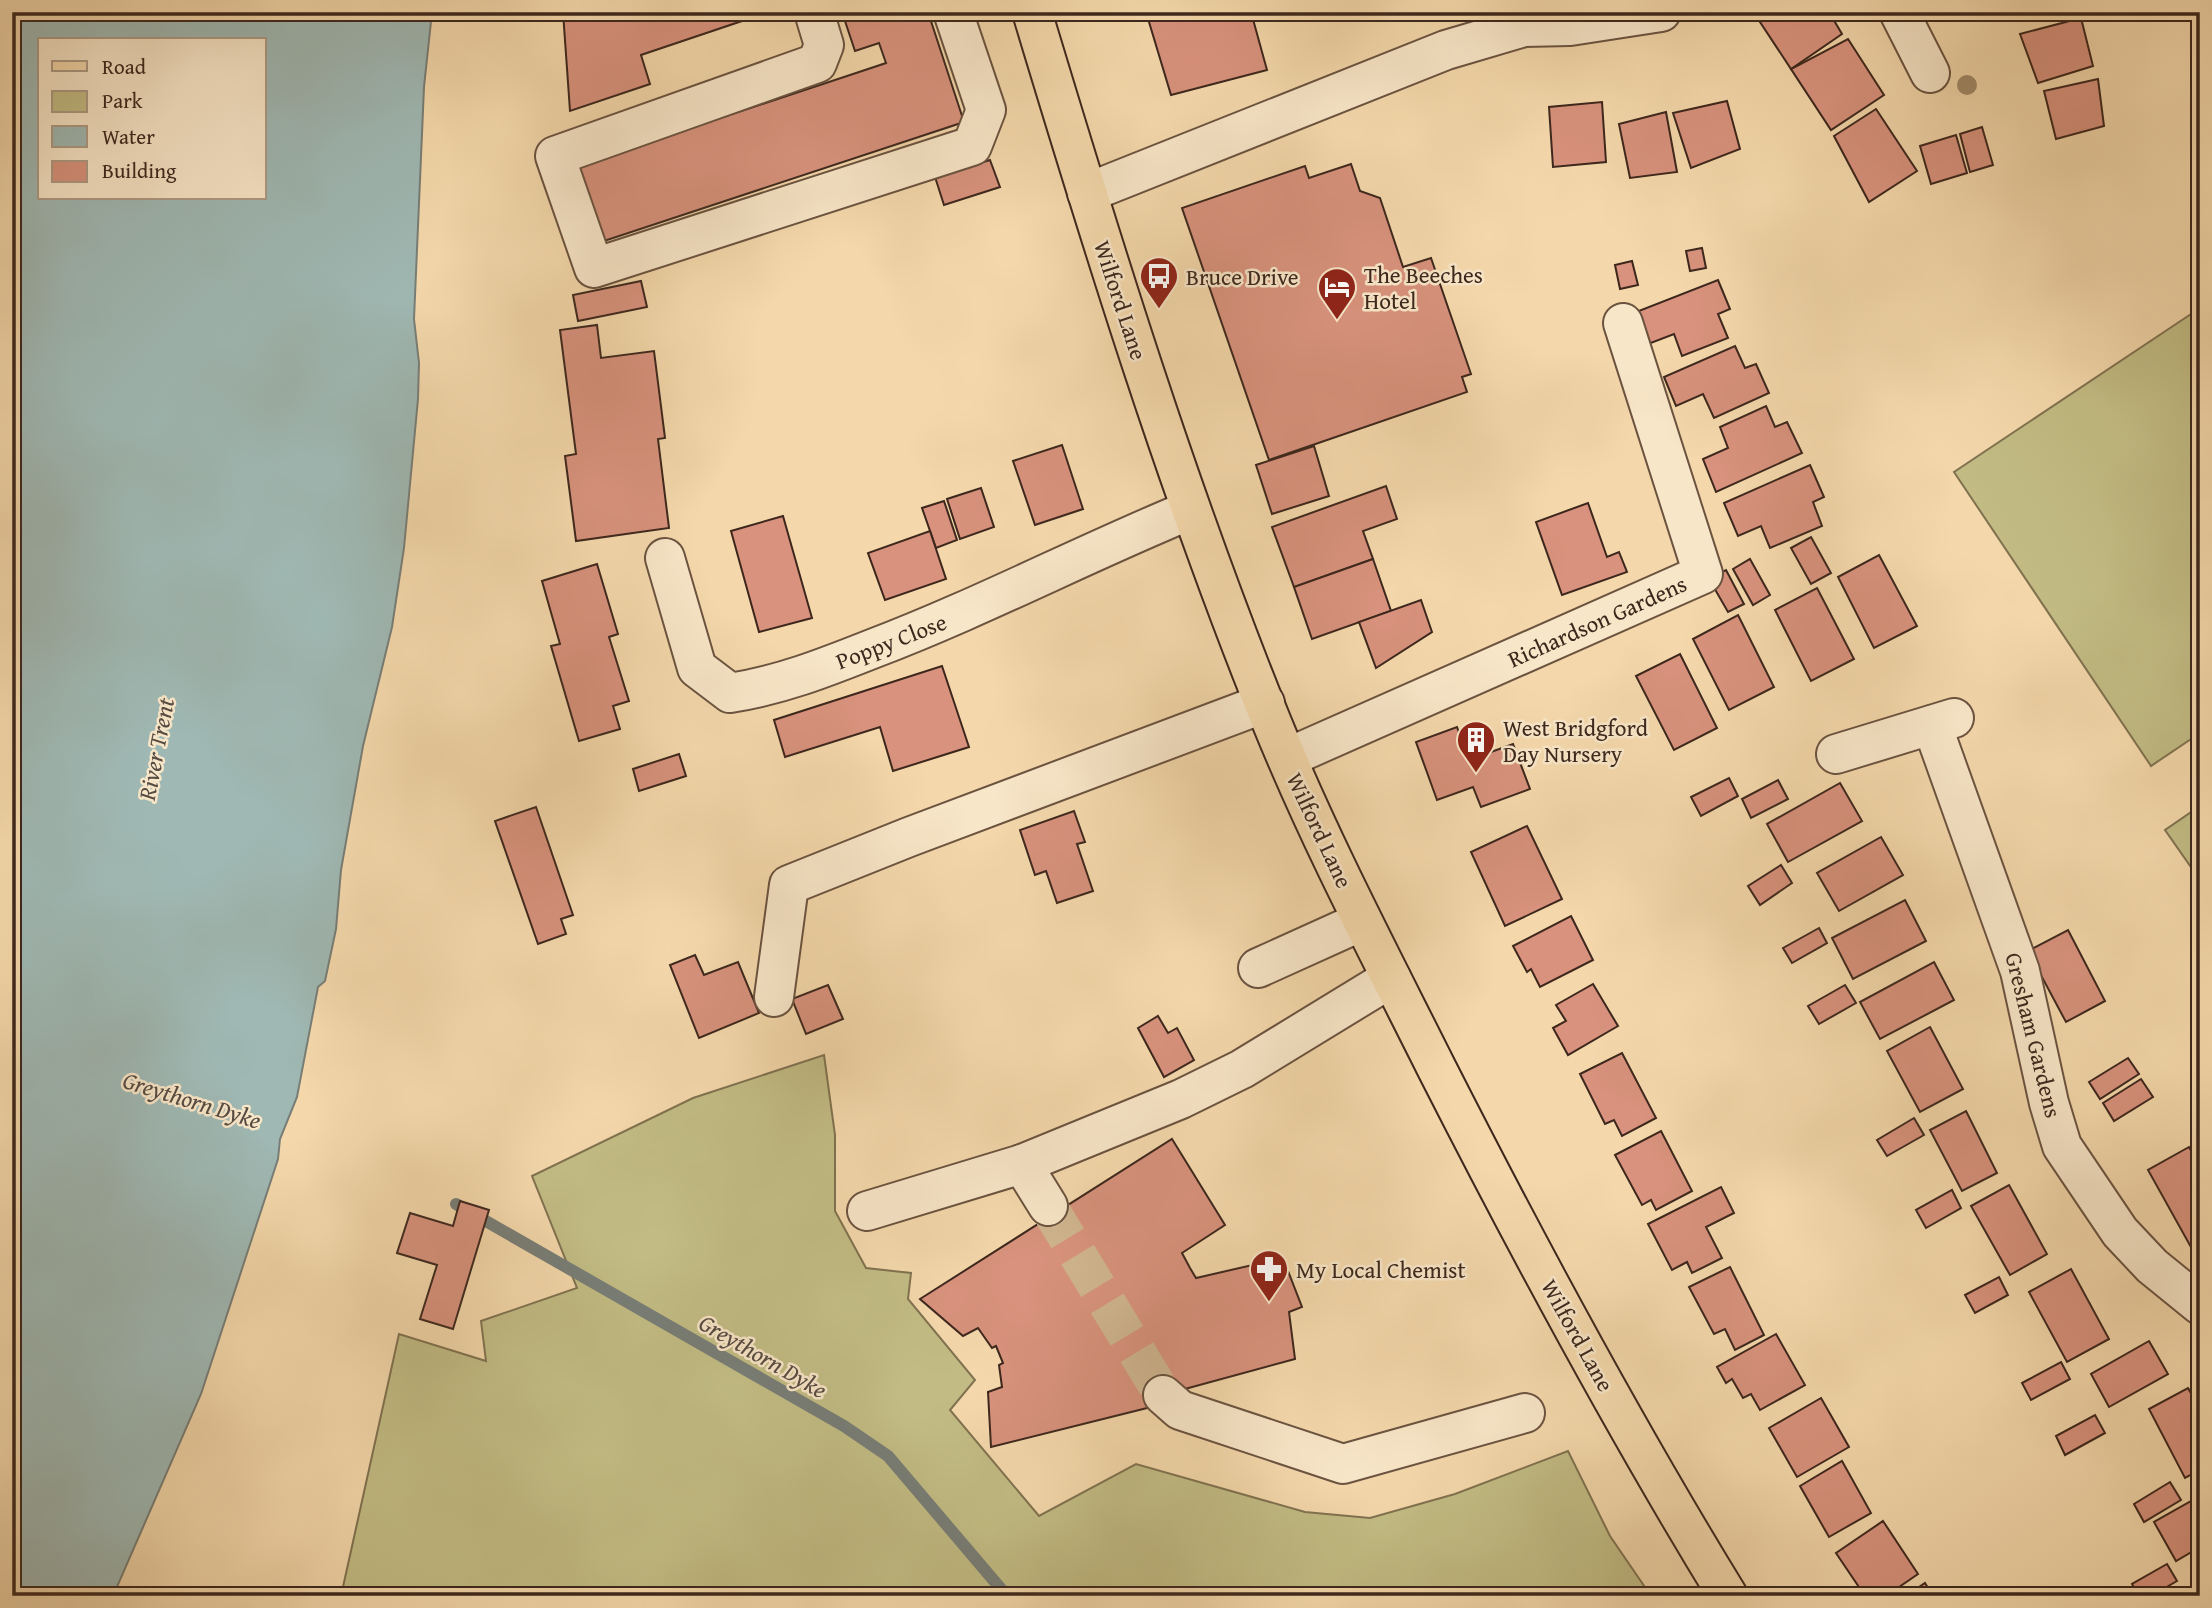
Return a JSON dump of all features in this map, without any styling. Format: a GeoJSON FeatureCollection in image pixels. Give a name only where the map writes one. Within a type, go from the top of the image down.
{"type":"FeatureCollection","features":[{"type":"Feature","properties":{"kind":"main road","name":"Wilford Lane"},"geometry":{"type":"LineString","coordinates":[[1032,12],[1087,193],[1190,510],[1287,758],[1363,921],[1508,1209],[1659,1484],[1728,1596]]}},
{"type":"Feature","properties":{"kind":"street"},"geometry":{"type":"LineString","coordinates":[[814,12],[824,45],[817,63],[555,156],[594,268],[972,146],[986,110],[953,12]]}},
{"type":"Feature","properties":{"kind":"street"},"geometry":{"type":"LineString","coordinates":[[1087,193],[1446,50],[1524,27],[1570,26],[1661,12]]}},
{"type":"Feature","properties":{"kind":"street"},"geometry":{"type":"LineString","coordinates":[[1899,12],[1930,74]]}},
{"type":"Feature","properties":{"kind":"street","name":"Richardson Gardens"},"geometry":{"type":"LineString","coordinates":[[1287,758],[1703,575],[1623,323]]}},
{"type":"Feature","properties":{"kind":"street","name":"Poppy Close"},"geometry":{"type":"LineString","coordinates":[[665,558],[697,668],[730,693],[774,686],[948,620],[1080,556],[1190,510]]}},
{"type":"Feature","properties":{"kind":"street"},"geometry":{"type":"LineString","coordinates":[[774,997],[789,885],[909,836],[1265,704]]}},
{"type":"Feature","properties":{"kind":"street","name":"Gresham Gardens"},"geometry":{"type":"LineString","coordinates":[[1836,754],[1943,722],[2020,971],[2049,1103],[2062,1146],[2120,1232],[2152,1266],[2200,1305]]}},
{"type":"Feature","properties":{"kind":"street"},"geometry":{"type":"LineString","coordinates":[[1258,968],[1363,921]]}},
{"type":"Feature","properties":{"kind":"street"},"geometry":{"type":"LineString","coordinates":[[867,1211],[1022,1164],[1181,1099],[1242,1069],[1391,978]]}},
{"type":"Feature","properties":{"kind":"street"},"geometry":{"type":"LineString","coordinates":[[1022,1164],[1048,1206]]}},
{"type":"Feature","properties":{"kind":"street"},"geometry":{"type":"LineString","coordinates":[[1163,1395],[1180,1410],[1343,1464],[1525,1413]]}},
{"type":"Feature","properties":{"kind":"green space"},"geometry":{"type":"Polygon","coordinates":[[[2200,308],[2200,733],[2151,766],[1954,472],[2200,308]]]}},
{"type":"Feature","properties":{"kind":"green space"},"geometry":{"type":"Polygon","coordinates":[[[2200,806],[2200,880],[2165,830],[2200,806]]]}},
{"type":"Feature","properties":{"kind":"green space"},"geometry":{"type":"Polygon","coordinates":[[[824,1055],[835,1135],[835,1211],[866,1268],[911,1273],[908,1299],[975,1380],[950,1410],[1039,1516],[1136,1464],[1305,1512],[1370,1518],[1455,1494],[1568,1451],[1610,1536],[1651,1596],[341,1596],[399,1334],[486,1361],[481,1321],[577,1288],[532,1176],[693,1098],[824,1055]]]}},
{"type":"Feature","properties":{"kind":"water","name":"River Trent"},"geometry":{"type":"Polygon","coordinates":[[[12,12],[432,12],[424,87],[414,319],[419,363],[418,399],[404,548],[392,627],[363,746],[341,870],[336,929],[325,981],[318,987],[297,1097],[280,1139],[278,1159],[201,1394],[113,1596],[12,1596],[12,12]]]}},
{"type":"Feature","properties":{"kind":"building"},"geometry":{"type":"Polygon","coordinates":[[[563,12],[769,12],[641,55],[650,84],[570,111],[563,12]]]}},
{"type":"Feature","properties":{"kind":"building"},"geometry":{"type":"Polygon","coordinates":[[[842,12],[928,12],[964,122],[601,242],[576,166],[886,63],[879,43],[855,51],[842,12]]]}},
{"type":"Feature","properties":{"kind":"building"},"geometry":{"type":"Polygon","coordinates":[[[1146,12],[1251,12],[1267,70],[1171,95],[1146,12]]]}},
{"type":"Feature","properties":{"kind":"building"},"geometry":{"type":"Polygon","coordinates":[[[1768,12],[1829,12],[1842,34],[1791,69],[1758,19],[1768,12]]]}},
{"type":"Feature","properties":{"kind":"building"},"geometry":{"type":"Polygon","coordinates":[[[1998,12],[2018,12],[2000,18],[1998,12]]]}},
{"type":"Feature","properties":{"kind":"building"},"geometry":{"type":"Polygon","coordinates":[[[2081,18],[2093,66],[2038,83],[2020,34],[2081,18]]]}},
{"type":"Feature","properties":{"kind":"building"},"geometry":{"type":"Polygon","coordinates":[[[1848,39],[1884,95],[1831,130],[1791,69],[1848,39]]]}},
{"type":"Feature","properties":{"kind":"building"},"geometry":{"type":"Polygon","coordinates":[[[2098,79],[2104,126],[2056,139],[2044,91],[2098,79]]]}},
{"type":"Feature","properties":{"kind":"building"},"geometry":{"type":"Polygon","coordinates":[[[1727,101],[1740,149],[1691,168],[1673,113],[1727,101]]]}},
{"type":"Feature","properties":{"kind":"building"},"geometry":{"type":"Polygon","coordinates":[[[1602,102],[1606,162],[1553,167],[1549,107],[1602,102]]]}},
{"type":"Feature","properties":{"kind":"building"},"geometry":{"type":"Polygon","coordinates":[[[1876,109],[1917,171],[1869,202],[1834,136],[1876,109]]]}},
{"type":"Feature","properties":{"kind":"building"},"geometry":{"type":"Polygon","coordinates":[[[1666,112],[1677,172],[1630,178],[1619,124],[1666,112]]]}},
{"type":"Feature","properties":{"kind":"building"},"geometry":{"type":"Polygon","coordinates":[[[1982,127],[1993,165],[1970,172],[1960,134],[1982,127]]]}},
{"type":"Feature","properties":{"kind":"building"},"geometry":{"type":"Polygon","coordinates":[[[1956,135],[1967,173],[1931,184],[1920,146],[1956,135]]]}},
{"type":"Feature","properties":{"kind":"building"},"geometry":{"type":"Polygon","coordinates":[[[990,160],[1000,187],[944,205],[935,177],[990,160]]]}},
{"type":"Feature","properties":{"kind":"building","name":"The Beeches Hotel"},"geometry":{"type":"Polygon","coordinates":[[[1351,164],[1360,191],[1380,198],[1403,267],[1431,258],[1471,374],[1462,377],[1467,392],[1269,460],[1182,208],[1305,166],[1309,178],[1351,164]]]}},
{"type":"Feature","properties":{"kind":"building"},"geometry":{"type":"Polygon","coordinates":[[[1702,248],[1706,268],[1690,271],[1686,251],[1702,248]]]}},
{"type":"Feature","properties":{"kind":"building"},"geometry":{"type":"Polygon","coordinates":[[[1632,261],[1638,285],[1620,289],[1615,265],[1632,261]]]}},
{"type":"Feature","properties":{"kind":"building"},"geometry":{"type":"Polygon","coordinates":[[[1718,280],[1730,309],[1718,314],[1728,338],[1682,356],[1674,334],[1643,346],[1631,314],[1718,280]]]}},
{"type":"Feature","properties":{"kind":"building"},"geometry":{"type":"Polygon","coordinates":[[[641,281],[647,307],[578,321],[573,295],[641,281]]]}},
{"type":"Feature","properties":{"kind":"building"},"geometry":{"type":"Polygon","coordinates":[[[597,325],[601,358],[654,351],[665,438],[658,439],[669,528],[576,541],[565,456],[576,454],[560,330],[597,325]]]}},
{"type":"Feature","properties":{"kind":"building"},"geometry":{"type":"Polygon","coordinates":[[[1735,346],[1745,368],[1756,364],[1769,393],[1714,418],[1703,394],[1676,406],[1664,377],[1735,346]]]}},
{"type":"Feature","properties":{"kind":"building"},"geometry":{"type":"Polygon","coordinates":[[[1766,406],[1775,427],[1787,422],[1802,453],[1716,492],[1703,459],[1728,448],[1720,427],[1766,406]]]}},
{"type":"Feature","properties":{"kind":"building"},"geometry":{"type":"Polygon","coordinates":[[[1062,445],[1083,509],[1035,525],[1013,461],[1062,445]]]}},
{"type":"Feature","properties":{"kind":"building"},"geometry":{"type":"Polygon","coordinates":[[[1314,446],[1329,496],[1272,514],[1256,465],[1314,446]]]}},
{"type":"Feature","properties":{"kind":"building"},"geometry":{"type":"Polygon","coordinates":[[[1810,465],[1824,497],[1813,502],[1822,526],[1770,548],[1761,526],[1738,536],[1724,503],[1810,465]]]}},
{"type":"Feature","properties":{"kind":"building"},"geometry":{"type":"Polygon","coordinates":[[[1386,486],[1397,519],[1363,531],[1373,559],[1294,587],[1272,527],[1386,486]]]}},
{"type":"Feature","properties":{"kind":"building"},"geometry":{"type":"Polygon","coordinates":[[[981,488],[994,527],[960,539],[947,499],[981,488]]]}},
{"type":"Feature","properties":{"kind":"building"},"geometry":{"type":"Polygon","coordinates":[[[944,501],[957,540],[936,548],[922,508],[944,501]]]}},
{"type":"Feature","properties":{"kind":"building"},"geometry":{"type":"Polygon","coordinates":[[[1588,503],[1607,557],[1619,552],[1627,572],[1562,595],[1536,522],[1588,503]]]}},
{"type":"Feature","properties":{"kind":"building"},"geometry":{"type":"Polygon","coordinates":[[[783,516],[812,618],[759,632],[731,531],[783,516]]]}},
{"type":"Feature","properties":{"kind":"building"},"geometry":{"type":"Polygon","coordinates":[[[930,531],[946,579],[885,600],[868,553],[930,531]]]}},
{"type":"Feature","properties":{"kind":"building"},"geometry":{"type":"Polygon","coordinates":[[[1811,537],[1831,573],[1811,584],[1791,548],[1811,537]]]}},
{"type":"Feature","properties":{"kind":"building"},"geometry":{"type":"Polygon","coordinates":[[[1879,555],[1917,626],[1874,648],[1838,577],[1879,555]]]}},
{"type":"Feature","properties":{"kind":"building"},"geometry":{"type":"Polygon","coordinates":[[[1373,559],[1391,611],[1312,639],[1294,587],[1373,559]]]}},
{"type":"Feature","properties":{"kind":"building"},"geometry":{"type":"Polygon","coordinates":[[[1750,559],[1770,595],[1753,605],[1733,569],[1750,559]]]}},
{"type":"Feature","properties":{"kind":"building"},"geometry":{"type":"Polygon","coordinates":[[[597,564],[618,634],[609,637],[629,701],[613,706],[620,729],[579,741],[551,646],[560,644],[542,581],[597,564]]]}},
{"type":"Feature","properties":{"kind":"building"},"geometry":{"type":"Polygon","coordinates":[[[1726,570],[1744,604],[1728,612],[1709,579],[1726,570]]]}},
{"type":"Feature","properties":{"kind":"building"},"geometry":{"type":"Polygon","coordinates":[[[1817,588],[1854,659],[1811,681],[1775,610],[1817,588]]]}},
{"type":"Feature","properties":{"kind":"building"},"geometry":{"type":"Polygon","coordinates":[[[1421,600],[1432,632],[1376,668],[1359,622],[1421,600]]]}},
{"type":"Feature","properties":{"kind":"building"},"geometry":{"type":"Polygon","coordinates":[[[1738,615],[1774,687],[1729,710],[1693,639],[1738,615]]]}},
{"type":"Feature","properties":{"kind":"building"},"geometry":{"type":"Polygon","coordinates":[[[1680,654],[1717,728],[1674,750],[1636,676],[1680,654]]]}},
{"type":"Feature","properties":{"kind":"building"},"geometry":{"type":"Polygon","coordinates":[[[942,666],[969,747],[893,771],[880,727],[785,757],[774,720],[942,666]]]}},
{"type":"Feature","properties":{"kind":"building","name":"West Bridgford Day Nursery"},"geometry":{"type":"Polygon","coordinates":[[[1457,727],[1469,760],[1513,744],[1530,789],[1481,807],[1473,787],[1437,800],[1416,742],[1457,727]]]}},
{"type":"Feature","properties":{"kind":"building"},"geometry":{"type":"Polygon","coordinates":[[[679,754],[686,776],[639,791],[633,769],[679,754]]]}},
{"type":"Feature","properties":{"kind":"building"},"geometry":{"type":"Polygon","coordinates":[[[1729,778],[1738,796],[1701,816],[1691,797],[1729,778]]]}},
{"type":"Feature","properties":{"kind":"building"},"geometry":{"type":"Polygon","coordinates":[[[1778,780],[1788,799],[1751,818],[1742,799],[1778,780]]]}},
{"type":"Feature","properties":{"kind":"building"},"geometry":{"type":"Polygon","coordinates":[[[1840,783],[1862,821],[1788,862],[1767,824],[1840,783]]]}},
{"type":"Feature","properties":{"kind":"building"},"geometry":{"type":"Polygon","coordinates":[[[536,807],[573,915],[561,919],[566,934],[538,944],[495,821],[536,807]]]}},
{"type":"Feature","properties":{"kind":"building"},"geometry":{"type":"Polygon","coordinates":[[[1074,811],[1085,842],[1077,844],[1093,891],[1057,903],[1046,871],[1035,875],[1020,830],[1074,811]]]}},
{"type":"Feature","properties":{"kind":"building"},"geometry":{"type":"Polygon","coordinates":[[[1527,826],[1562,899],[1505,926],[1471,852],[1527,826]]]}},
{"type":"Feature","properties":{"kind":"building"},"geometry":{"type":"Polygon","coordinates":[[[1881,837],[1903,875],[1839,911],[1817,873],[1881,837]]]}},
{"type":"Feature","properties":{"kind":"building"},"geometry":{"type":"Polygon","coordinates":[[[1781,865],[1792,883],[1760,905],[1748,886],[1781,865]]]}},
{"type":"Feature","properties":{"kind":"building"},"geometry":{"type":"Polygon","coordinates":[[[1905,900],[1926,941],[1853,979],[1832,938],[1905,900]]]}},
{"type":"Feature","properties":{"kind":"building"},"geometry":{"type":"Polygon","coordinates":[[[1571,916],[1593,960],[1540,987],[1531,969],[1527,972],[1513,946],[1571,916]]]}},
{"type":"Feature","properties":{"kind":"building"},"geometry":{"type":"Polygon","coordinates":[[[1819,928],[1827,943],[1792,963],[1783,948],[1819,928]]]}},
{"type":"Feature","properties":{"kind":"building"},"geometry":{"type":"Polygon","coordinates":[[[2068,930],[2105,1001],[2066,1022],[2028,951],[2068,930]]]}},
{"type":"Feature","properties":{"kind":"building"},"geometry":{"type":"Polygon","coordinates":[[[695,955],[704,975],[738,962],[759,1013],[699,1038],[670,965],[695,955]]]}},
{"type":"Feature","properties":{"kind":"building"},"geometry":{"type":"Polygon","coordinates":[[[1934,962],[1954,1000],[1880,1039],[1860,1002],[1934,962]]]}},
{"type":"Feature","properties":{"kind":"building"},"geometry":{"type":"Polygon","coordinates":[[[1593,984],[1618,1026],[1568,1055],[1553,1028],[1566,1021],[1556,1005],[1593,984]]]}},
{"type":"Feature","properties":{"kind":"building"},"geometry":{"type":"Polygon","coordinates":[[[828,985],[843,1019],[806,1034],[792,999],[828,985]]]}},
{"type":"Feature","properties":{"kind":"building"},"geometry":{"type":"Polygon","coordinates":[[[1845,985],[1856,1003],[1819,1024],[1808,1006],[1845,985]]]}},
{"type":"Feature","properties":{"kind":"building"},"geometry":{"type":"Polygon","coordinates":[[[1158,1016],[1168,1033],[1177,1028],[1194,1060],[1164,1077],[1138,1028],[1158,1016]]]}},
{"type":"Feature","properties":{"kind":"building"},"geometry":{"type":"Polygon","coordinates":[[[1930,1027],[1963,1089],[1920,1112],[1887,1051],[1930,1027]]]}},
{"type":"Feature","properties":{"kind":"building"},"geometry":{"type":"Polygon","coordinates":[[[1622,1053],[1656,1118],[1622,1136],[1614,1120],[1605,1124],[1580,1074],[1622,1053]]]}},
{"type":"Feature","properties":{"kind":"building"},"geometry":{"type":"Polygon","coordinates":[[[2128,1058],[2139,1074],[2100,1099],[2089,1082],[2128,1058]]]}},
{"type":"Feature","properties":{"kind":"building"},"geometry":{"type":"Polygon","coordinates":[[[2141,1079],[2153,1097],[2114,1121],[2103,1103],[2141,1079]]]}},
{"type":"Feature","properties":{"kind":"building"},"geometry":{"type":"Polygon","coordinates":[[[1966,1111],[1997,1173],[1962,1191],[1930,1130],[1966,1111]]]}},
{"type":"Feature","properties":{"kind":"building"},"geometry":{"type":"Polygon","coordinates":[[[1914,1118],[1924,1135],[1887,1156],[1877,1140],[1914,1118]]]}},
{"type":"Feature","properties":{"kind":"building"},"geometry":{"type":"Polygon","coordinates":[[[1661,1131],[1692,1191],[1656,1210],[1651,1200],[1642,1205],[1615,1155],[1661,1131]]]}},
{"type":"Feature","properties":{"kind":"building"},"geometry":{"type":"Polygon","coordinates":[[[1172,1139],[1225,1225],[1182,1253],[1190,1268],[1196,1278],[1283,1258],[1302,1307],[1289,1312],[1295,1359],[1163,1395],[1151,1407],[991,1447],[988,1392],[1002,1387],[999,1365],[1003,1363],[996,1346],[992,1348],[978,1328],[963,1336],[920,1299],[1172,1139]]]}},
{"type":"Feature","properties":{"kind":"building"},"geometry":{"type":"Polygon","coordinates":[[[2189,1147],[2200,1167],[2200,1245],[2192,1249],[2148,1170],[2189,1147]]]}},
{"type":"Feature","properties":{"kind":"building"},"geometry":{"type":"Polygon","coordinates":[[[2009,1185],[2047,1254],[2010,1275],[1971,1206],[2009,1185]]]}},
{"type":"Feature","properties":{"kind":"building"},"geometry":{"type":"Polygon","coordinates":[[[1721,1187],[1734,1213],[1706,1227],[1722,1258],[1692,1273],[1687,1262],[1672,1270],[1648,1224],[1721,1187]]]}},
{"type":"Feature","properties":{"kind":"building"},"geometry":{"type":"Polygon","coordinates":[[[1952,1190],[1961,1208],[1926,1228],[1916,1210],[1952,1190]]]}},
{"type":"Feature","properties":{"kind":"building"},"geometry":{"type":"Polygon","coordinates":[[[460,1201],[489,1210],[453,1329],[420,1319],[437,1265],[397,1253],[410,1213],[453,1226],[460,1201]]]}},
{"type":"Feature","properties":{"kind":"building"},"geometry":{"type":"Polygon","coordinates":[[[1730,1267],[1764,1335],[1735,1350],[1725,1329],[1714,1334],[1689,1287],[1730,1267]]]}},
{"type":"Feature","properties":{"kind":"building"},"geometry":{"type":"Polygon","coordinates":[[[2071,1269],[2109,1339],[2067,1362],[2029,1292],[2071,1269]]]}},
{"type":"Feature","properties":{"kind":"building"},"geometry":{"type":"Polygon","coordinates":[[[1999,1277],[2008,1295],[1975,1313],[1965,1295],[1999,1277]]]}},
{"type":"Feature","properties":{"kind":"building"},"geometry":{"type":"Polygon","coordinates":[[[1776,1334],[1805,1385],[1760,1410],[1751,1394],[1743,1398],[1732,1379],[1726,1383],[1717,1367],[1776,1334]]]}},
{"type":"Feature","properties":{"kind":"building"},"geometry":{"type":"Polygon","coordinates":[[[2149,1341],[2168,1374],[2109,1407],[2091,1374],[2149,1341]]]}},
{"type":"Feature","properties":{"kind":"building"},"geometry":{"type":"Polygon","coordinates":[[[2061,1362],[2070,1379],[2031,1400],[2022,1383],[2061,1362]]]}},
{"type":"Feature","properties":{"kind":"building"},"geometry":{"type":"Polygon","coordinates":[[[2188,1388],[2200,1410],[2200,1470],[2185,1478],[2149,1409],[2188,1388]]]}},
{"type":"Feature","properties":{"kind":"building"},"geometry":{"type":"Polygon","coordinates":[[[1821,1398],[1849,1447],[1797,1477],[1769,1428],[1821,1398]]]}},
{"type":"Feature","properties":{"kind":"building"},"geometry":{"type":"Polygon","coordinates":[[[2095,1415],[2105,1433],[2065,1455],[2056,1436],[2095,1415]]]}},
{"type":"Feature","properties":{"kind":"building"},"geometry":{"type":"Polygon","coordinates":[[[1842,1461],[1871,1513],[1829,1537],[1800,1486],[1842,1461]]]}},
{"type":"Feature","properties":{"kind":"building"},"geometry":{"type":"Polygon","coordinates":[[[2170,1482],[2181,1500],[2144,1522],[2134,1504],[2170,1482]]]}},
{"type":"Feature","properties":{"kind":"building"},"geometry":{"type":"Polygon","coordinates":[[[2200,1496],[2200,1547],[2176,1561],[2154,1522],[2200,1496]]]}},
{"type":"Feature","properties":{"kind":"building"},"geometry":{"type":"Polygon","coordinates":[[[1883,1521],[1918,1574],[1886,1596],[1865,1596],[1836,1553],[1883,1521]]]}},
{"type":"Feature","properties":{"kind":"building"},"geometry":{"type":"Polygon","coordinates":[[[2167,1564],[2177,1581],[2151,1596],[2138,1596],[2132,1584],[2167,1564]]]}},
{"type":"Feature","properties":{"kind":"building"},"geometry":{"type":"Polygon","coordinates":[[[1925,1583],[1933,1596],[1906,1596],[1925,1583]]]}},
{"type":"Feature","properties":{"kind":"waterway","name":"Greythorn Dyke"},"geometry":{"type":"LineString","coordinates":[[456,1204],[844,1426],[888,1456],[1007,1596]]}},
{"type":"Feature","properties":{"kind":"tunnel"},"geometry":{"type":"LineString","coordinates":[[1048,1206],[1163,1395]]}},
{"type":"Feature","properties":{"kind":"place","name":"Bruce Drive"},"geometry":{"type":"Point","coordinates":[1159,310]}},
{"type":"Feature","properties":{"kind":"place","name":"The Beeches Hotel"},"geometry":{"type":"Point","coordinates":[1337,321]}},
{"type":"Feature","properties":{"kind":"place","name":"West Bridgford Day Nursery"},"geometry":{"type":"Point","coordinates":[1476,774]}},
{"type":"Feature","properties":{"kind":"place","name":"My Local Chemist"},"geometry":{"type":"Point","coordinates":[1269,1303]}}]}
